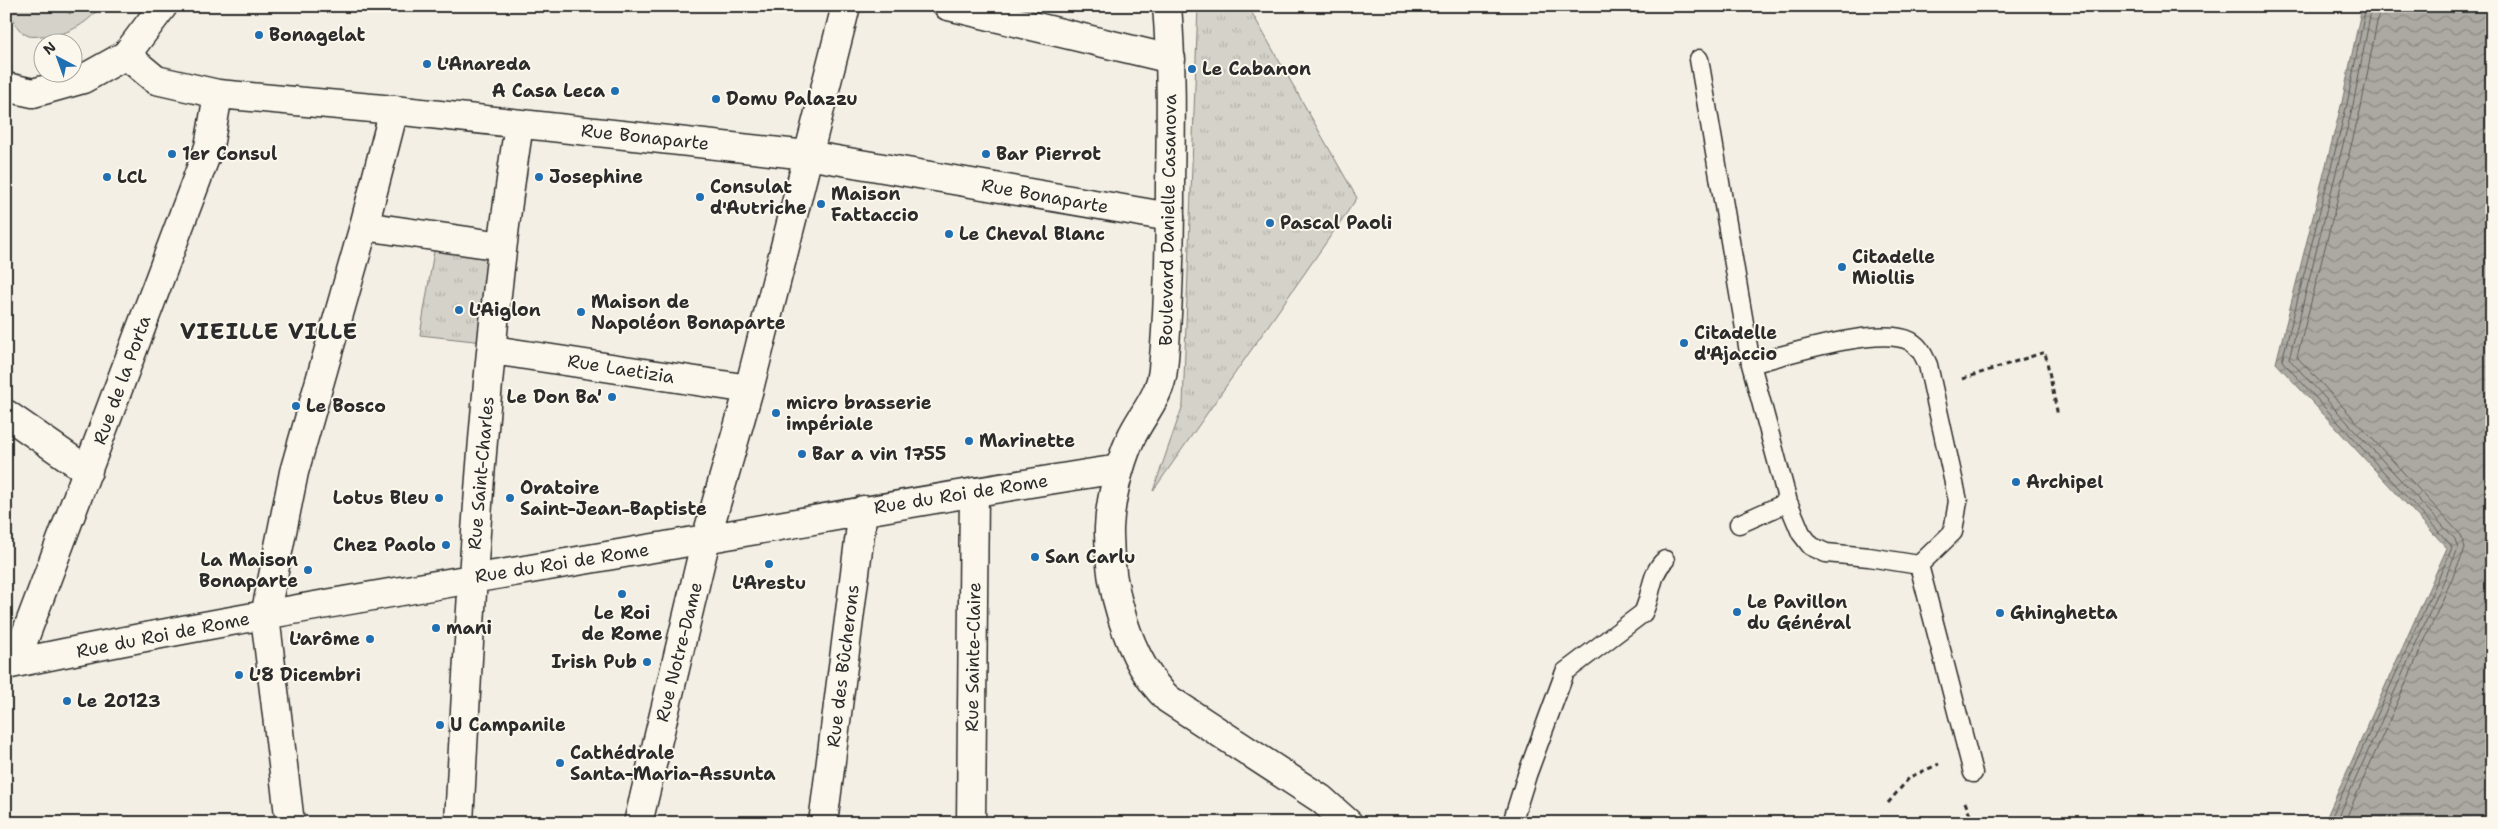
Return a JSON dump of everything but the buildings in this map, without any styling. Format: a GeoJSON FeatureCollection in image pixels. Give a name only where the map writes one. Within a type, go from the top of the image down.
{"type":"FeatureCollection","features":[{"type":"Feature","properties":{"kind":"street"},"geometry":{"type":"LineString","coordinates":[[6,86],[33,92],[83,79],[126,55],[163,6]]}},
{"type":"Feature","properties":{"kind":"street","name":"Rue Notre-Dame"},"geometry":{"type":"LineString","coordinates":[[638,823],[706,539],[749,388],[846,6]]}},
{"type":"Feature","properties":{"kind":"street"},"geometry":{"type":"LineString","coordinates":[[948,6],[1171,59]]}},
{"type":"Feature","properties":{"kind":"street","name":"Boulevard Danielle Casanova"},"geometry":{"type":"LineString","coordinates":[[1167,6],[1171,59],[1170,287],[1163,372],[1157,391],[1130,439],[1119,469],[1109,526],[1110,551],[1121,614],[1129,640],[1142,668],[1153,684],[1168,699],[1321,799],[1348,823]]}},
{"type":"Feature","properties":{"kind":"street","name":"Rue Bonaparte"},"geometry":{"type":"LineString","coordinates":[[126,55],[156,80],[218,94],[394,110],[807,155],[1170,217]]}},
{"type":"Feature","properties":{"kind":"street","name":"Rue de la Porta"},"geometry":{"type":"LineString","coordinates":[[11,664],[88,471],[208,147],[218,94]]}},
{"type":"Feature","properties":{"kind":"street"},"geometry":{"type":"LineString","coordinates":[[290,823],[265,616],[294,472],[364,226],[394,110]]}},
{"type":"Feature","properties":{"kind":"street","name":"Rue Saint-Charles"},"geometry":{"type":"LineString","coordinates":[[459,823],[472,578],[502,246],[519,124]]}},
{"type":"Feature","properties":{"kind":"street"},"geometry":{"type":"LineString","coordinates":[[364,226],[502,246]]}},
{"type":"Feature","properties":{"kind":"street","name":"Rue Laetizia"},"geometry":{"type":"LineString","coordinates":[[493,350],[749,388]]}},
{"type":"Feature","properties":{"kind":"street"},"geometry":{"type":"LineString","coordinates":[[6,414],[88,471]]}},
{"type":"Feature","properties":{"kind":"street","name":"Rue du Roi de Rome"},"geometry":{"type":"LineString","coordinates":[[11,664],[472,578],[706,539],[863,510],[1119,469]]}},
{"type":"Feature","properties":{"kind":"street","name":"Rue Sainte-Claire"},"geometry":{"type":"LineString","coordinates":[[971,823],[974,492]]}},
{"type":"Feature","properties":{"kind":"street","name":"Rue des Bûcherons"},"geometry":{"type":"LineString","coordinates":[[823,823],[863,510]]}},
{"type":"Feature","properties":{"kind":"lane"},"geometry":{"type":"LineString","coordinates":[[1699,59],[1751,364],[1788,502],[1801,533],[1811,546],[1826,553],[1869,557],[1920,566]]}},
{"type":"Feature","properties":{"kind":"lane"},"geometry":{"type":"LineString","coordinates":[[1751,364],[1853,338],[1894,337],[1908,340],[1921,348],[1928,364],[1958,501],[1953,532],[1920,566]]}},
{"type":"Feature","properties":{"kind":"lane"},"geometry":{"type":"LineString","coordinates":[[1740,524],[1788,502]]}},
{"type":"Feature","properties":{"kind":"lane"},"geometry":{"type":"LineString","coordinates":[[1512,823],[1527,775],[1565,672],[1643,612],[1647,605],[1656,572],[1665,560]]}},
{"type":"Feature","properties":{"kind":"lane"},"geometry":{"type":"LineString","coordinates":[[1920,566],[1973,773]]}},
{"type":"Feature","properties":{"kind":"path"},"geometry":{"type":"LineString","coordinates":[[1934,389],[2045,352],[2058,416]]}},
{"type":"Feature","properties":{"kind":"path"},"geometry":{"type":"LineString","coordinates":[[1888,804],[1910,777],[1967,751]]}},
{"type":"Feature","properties":{"kind":"path"},"geometry":{"type":"LineString","coordinates":[[1963,797],[1973,823]]}},
{"type":"Feature","properties":{"kind":"green space"},"geometry":{"type":"Polygon","coordinates":[[[7,6],[49,9],[60,6],[70,14],[76,6],[101,6],[82,24],[67,32],[32,32],[32,36],[29,36],[18,28],[7,6]]]}},
{"type":"Feature","properties":{"kind":"green space"},"geometry":{"type":"Polygon","coordinates":[[[1198,6],[1248,6],[1357,198],[1153,491],[1183,405],[1198,6]]]}},
{"type":"Feature","properties":{"kind":"green space"},"geometry":{"type":"Polygon","coordinates":[[[435,245],[490,254],[483,342],[420,335],[435,245]]]}},
{"type":"Feature","properties":{"kind":"water"},"geometry":{"type":"Polygon","coordinates":[[[2362,6],[2492,6],[2492,823],[2324,823],[2447,548],[2276,363],[2342,102],[2362,6]]]}},
{"type":"Feature","properties":{"kind":"place","name":"Bonagelat"},"geometry":{"type":"Point","coordinates":[259,35]}},
{"type":"Feature","properties":{"kind":"place","name":"L'Anareda"},"geometry":{"type":"Point","coordinates":[427,64]}},
{"type":"Feature","properties":{"kind":"place","name":"Le Cabanon"},"geometry":{"type":"Point","coordinates":[1192,69]}},
{"type":"Feature","properties":{"kind":"place","name":"A Casa Leca"},"geometry":{"type":"Point","coordinates":[615,91]}},
{"type":"Feature","properties":{"kind":"place","name":"Domu Palazzu"},"geometry":{"type":"Point","coordinates":[716,99]}},
{"type":"Feature","properties":{"kind":"place","name":"1er Consul"},"geometry":{"type":"Point","coordinates":[172,154]}},
{"type":"Feature","properties":{"kind":"place","name":"Bar Pierrot"},"geometry":{"type":"Point","coordinates":[986,154]}},
{"type":"Feature","properties":{"kind":"place","name":"LCL"},"geometry":{"type":"Point","coordinates":[107,177]}},
{"type":"Feature","properties":{"kind":"place","name":"Josephine"},"geometry":{"type":"Point","coordinates":[539,177]}},
{"type":"Feature","properties":{"kind":"place","name":"Consulat d'Autriche"},"geometry":{"type":"Point","coordinates":[700,197]}},
{"type":"Feature","properties":{"kind":"place","name":"Maison Fattaccio"},"geometry":{"type":"Point","coordinates":[821,204]}},
{"type":"Feature","properties":{"kind":"place","name":"Pascal Paoli"},"geometry":{"type":"Point","coordinates":[1270,223]}},
{"type":"Feature","properties":{"kind":"place","name":"Le Cheval Blanc"},"geometry":{"type":"Point","coordinates":[949,234]}},
{"type":"Feature","properties":{"kind":"place","name":"Citadelle Miollis"},"geometry":{"type":"Point","coordinates":[1842,267]}},
{"type":"Feature","properties":{"kind":"place","name":"L'Aiglon"},"geometry":{"type":"Point","coordinates":[459,310]}},
{"type":"Feature","properties":{"kind":"place","name":"Maison de Napoléon Bonaparte"},"geometry":{"type":"Point","coordinates":[581,312]}},
{"type":"Feature","properties":{"kind":"place","name":"Citadelle d'Ajaccio"},"geometry":{"type":"Point","coordinates":[1684,343]}},
{"type":"Feature","properties":{"kind":"place","name":"Le Don Ba'"},"geometry":{"type":"Point","coordinates":[612,397]}},
{"type":"Feature","properties":{"kind":"place","name":"Le Bosco"},"geometry":{"type":"Point","coordinates":[296,406]}},
{"type":"Feature","properties":{"kind":"place","name":"micro brasserie impériale"},"geometry":{"type":"Point","coordinates":[776,413]}},
{"type":"Feature","properties":{"kind":"place","name":"Marinette"},"geometry":{"type":"Point","coordinates":[969,441]}},
{"type":"Feature","properties":{"kind":"place","name":"Bar a vin 1755"},"geometry":{"type":"Point","coordinates":[802,454]}},
{"type":"Feature","properties":{"kind":"place","name":"Archipel"},"geometry":{"type":"Point","coordinates":[2016,482]}},
{"type":"Feature","properties":{"kind":"place","name":"Lotus Bleu"},"geometry":{"type":"Point","coordinates":[439,498]}},
{"type":"Feature","properties":{"kind":"place","name":"Oratoire Saint-Jean-Baptiste"},"geometry":{"type":"Point","coordinates":[510,498]}},
{"type":"Feature","properties":{"kind":"place","name":"Chez Paolo"},"geometry":{"type":"Point","coordinates":[446,545]}},
{"type":"Feature","properties":{"kind":"place","name":"San Carlu"},"geometry":{"type":"Point","coordinates":[1035,557]}},
{"type":"Feature","properties":{"kind":"place","name":"L'Arestu"},"geometry":{"type":"Point","coordinates":[769,564]}},
{"type":"Feature","properties":{"kind":"place","name":"La Maison Bonaparte"},"geometry":{"type":"Point","coordinates":[308,570]}},
{"type":"Feature","properties":{"kind":"place","name":"Le Roi de Rome"},"geometry":{"type":"Point","coordinates":[622,594]}},
{"type":"Feature","properties":{"kind":"place","name":"Le Pavillon du Général"},"geometry":{"type":"Point","coordinates":[1737,612]}},
{"type":"Feature","properties":{"kind":"place","name":"Ghinghetta"},"geometry":{"type":"Point","coordinates":[2000,613]}},
{"type":"Feature","properties":{"kind":"place","name":"mani"},"geometry":{"type":"Point","coordinates":[436,628]}},
{"type":"Feature","properties":{"kind":"place","name":"L'arôme"},"geometry":{"type":"Point","coordinates":[370,639]}},
{"type":"Feature","properties":{"kind":"place","name":"Irish Pub"},"geometry":{"type":"Point","coordinates":[647,662]}},
{"type":"Feature","properties":{"kind":"place","name":"L'8 Dicembri"},"geometry":{"type":"Point","coordinates":[239,675]}},
{"type":"Feature","properties":{"kind":"place","name":"Le 20123"},"geometry":{"type":"Point","coordinates":[67,701]}},
{"type":"Feature","properties":{"kind":"place","name":"U Campanile"},"geometry":{"type":"Point","coordinates":[440,725]}},
{"type":"Feature","properties":{"kind":"place","name":"Cathédrale Santa-Maria-Assunta"},"geometry":{"type":"Point","coordinates":[560,763]}},
{"type":"Feature","properties":{"kind":"district","name":"VIEILLE VILLE"},"geometry":{"type":"Point","coordinates":[269,331]}}]}
